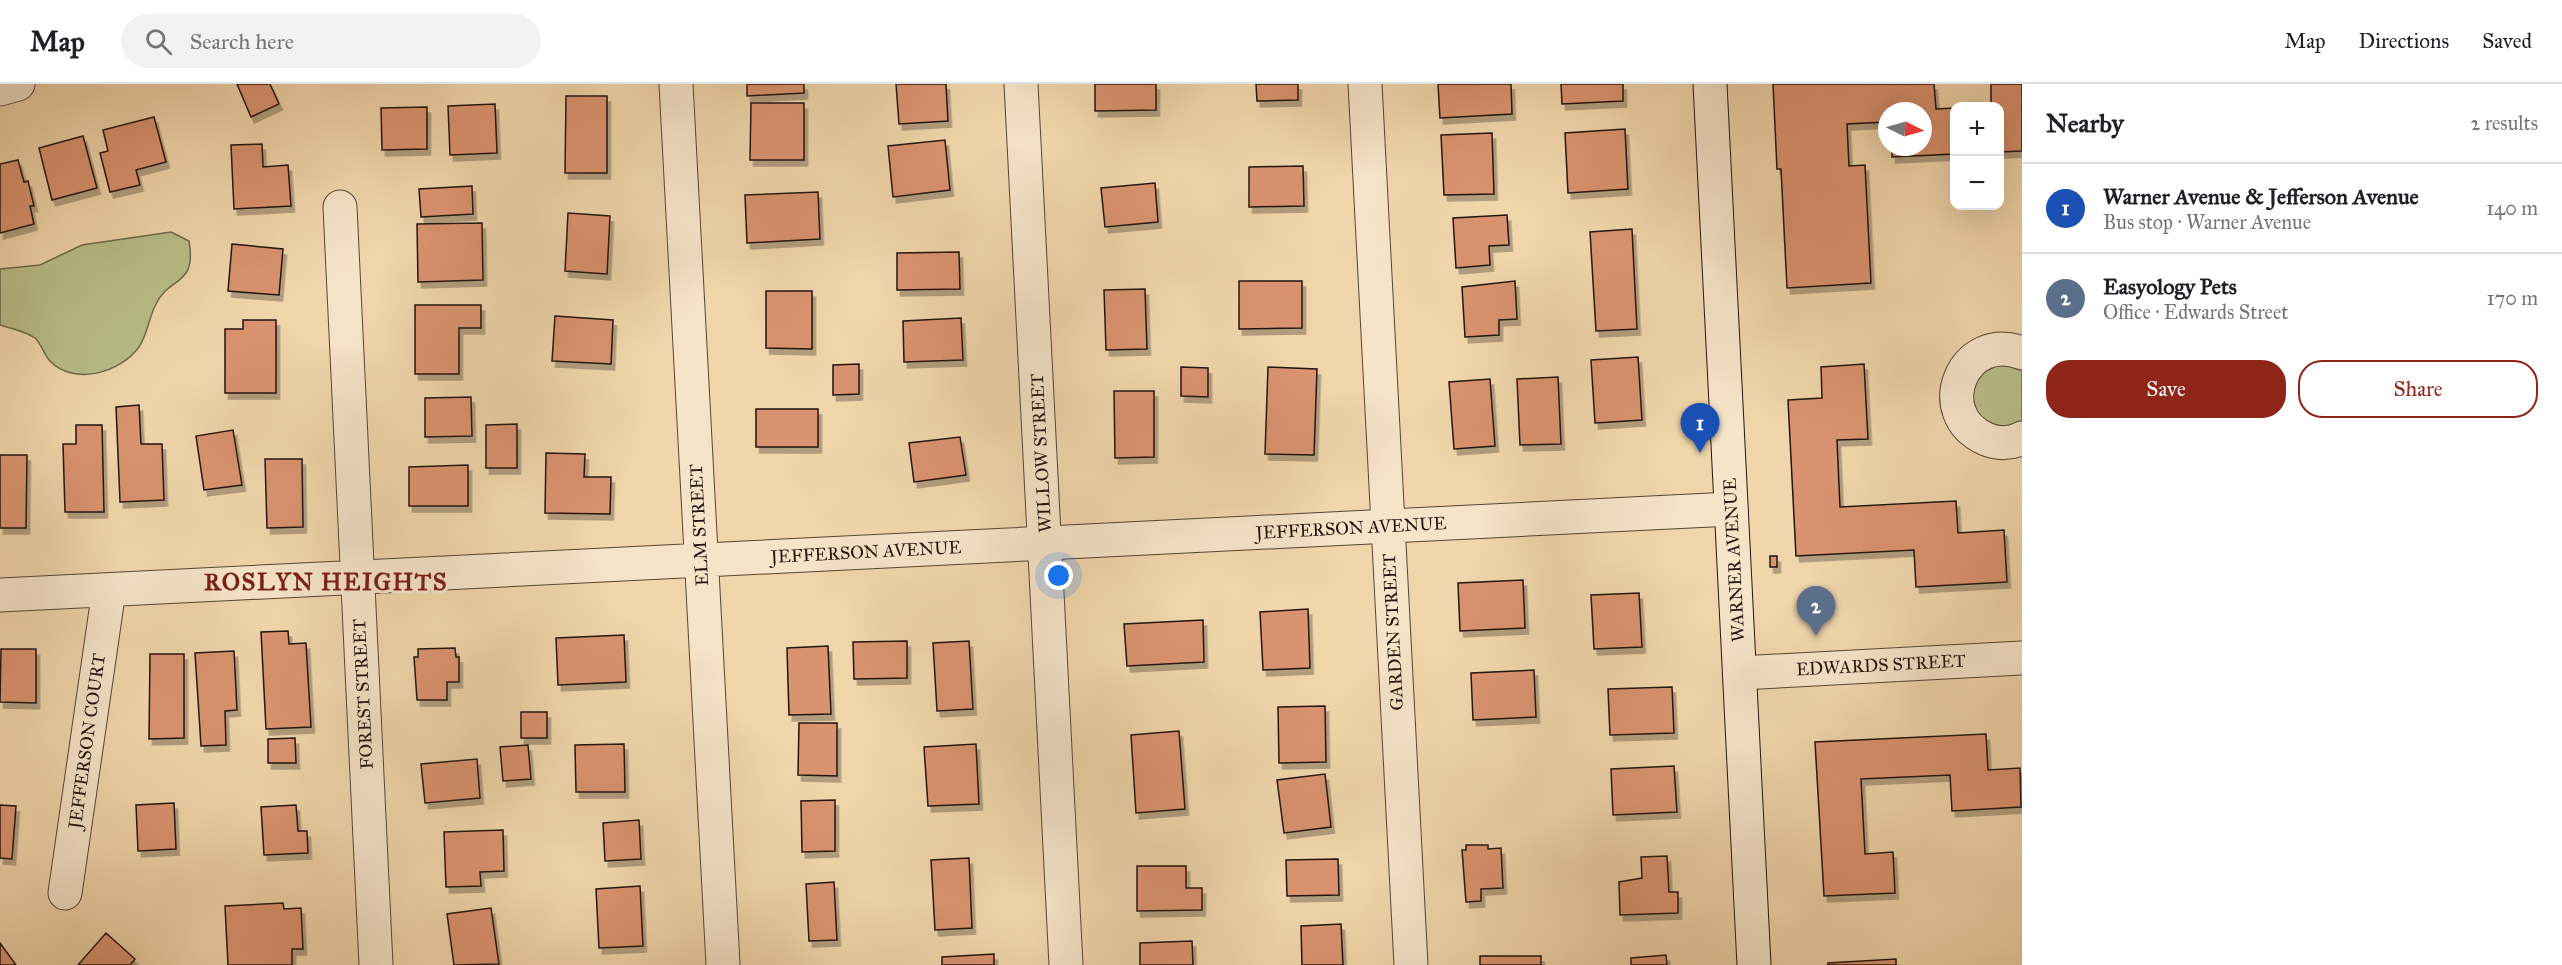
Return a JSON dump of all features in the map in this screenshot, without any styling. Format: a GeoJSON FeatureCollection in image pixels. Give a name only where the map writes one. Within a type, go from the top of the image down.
{"type":"FeatureCollection","features":[{"type":"Feature","properties":{"kind":"street"},"geometry":{"type":"LineString","coordinates":[[0,89],[18,84]]}},
{"type":"Feature","properties":{"kind":"street","name":"ELM STREET"},"geometry":{"type":"LineString","coordinates":[[676,84],[723,965]]}},
{"type":"Feature","properties":{"kind":"street","name":"WILLOW STREET"},"geometry":{"type":"LineString","coordinates":[[1021,84],[1066,965]]}},
{"type":"Feature","properties":{"kind":"street","name":"GARDEN STREET"},"geometry":{"type":"LineString","coordinates":[[1365,84],[1411,965]]}},
{"type":"Feature","properties":{"kind":"street","name":"WARNER AVENUE"},"geometry":{"type":"LineString","coordinates":[[1710,84],[1755,965]]}},
{"type":"Feature","properties":{"kind":"street","name":"FOREST STREET"},"geometry":{"type":"LineString","coordinates":[[340,207],[376,965]]}},
{"type":"Feature","properties":{"kind":"street"},"geometry":{"type":"LineString","coordinates":[[2022,353],[1998,349],[1984,352],[1972,360],[1963,371],[1956,399],[1966,425],[1977,435],[2004,443],[2022,438]]}},
{"type":"Feature","properties":{"kind":"street","name":"JEFFERSON AVENUE"},"geometry":{"type":"LineString","coordinates":[[0,595],[1731,508]]}},
{"type":"Feature","properties":{"kind":"street","name":"JEFFERSON COURT"},"geometry":{"type":"LineString","coordinates":[[65,893],[109,590]]}},
{"type":"Feature","properties":{"kind":"street","name":"EDWARDS STREET"},"geometry":{"type":"LineString","coordinates":[[1740,673],[2022,658]]}},
{"type":"Feature","properties":{"kind":"green space"},"geometry":{"type":"Polygon","coordinates":[[[171,232],[189,241],[190,256],[186,274],[161,295],[142,343],[131,356],[120,364],[96,373],[71,373],[60,369],[50,361],[35,338],[0,325],[0,269],[40,265],[82,245],[171,232]]]}},
{"type":"Feature","properties":{"kind":"green space"},"geometry":{"type":"Polygon","coordinates":[[[2022,353],[2022,438],[1990,441],[1958,385],[2022,353]]]}},
{"type":"Feature","properties":{"kind":"building"},"geometry":{"type":"Polygon","coordinates":[[[237,84],[270,84],[279,104],[251,117],[237,84]]]}},
{"type":"Feature","properties":{"kind":"building"},"geometry":{"type":"Polygon","coordinates":[[[747,84],[804,84],[804,93],[747,96],[747,84]]]}},
{"type":"Feature","properties":{"kind":"building"},"geometry":{"type":"Polygon","coordinates":[[[896,84],[946,84],[948,121],[899,124],[896,84]]]}},
{"type":"Feature","properties":{"kind":"building"},"geometry":{"type":"Polygon","coordinates":[[[1095,84],[1156,84],[1156,110],[1095,111],[1095,84]]]}},
{"type":"Feature","properties":{"kind":"building"},"geometry":{"type":"Polygon","coordinates":[[[1256,84],[1298,84],[1298,100],[1257,101],[1256,84]]]}},
{"type":"Feature","properties":{"kind":"building"},"geometry":{"type":"Polygon","coordinates":[[[1438,84],[1511,84],[1512,114],[1440,118],[1438,84]]]}},
{"type":"Feature","properties":{"kind":"building"},"geometry":{"type":"Polygon","coordinates":[[[1561,84],[1623,84],[1623,101],[1562,104],[1561,84]]]}},
{"type":"Feature","properties":{"kind":"building"},"geometry":{"type":"Polygon","coordinates":[[[1773,84],[1934,84],[1936,109],[1950,108],[1950,154],[1932,155],[1932,102],[1878,102],[1878,122],[1847,124],[1849,166],[1865,165],[1871,283],[1787,288],[1781,169],[1777,169],[1773,84]]]}},
{"type":"Feature","properties":{"kind":"building"},"geometry":{"type":"Polygon","coordinates":[[[1991,84],[2022,84],[2022,151],[2004,152],[2004,102],[1991,102],[1991,84]]]}},
{"type":"Feature","properties":{"kind":"building"},"geometry":{"type":"Polygon","coordinates":[[[566,96],[607,96],[607,173],[565,173],[566,96]]]}},
{"type":"Feature","properties":{"kind":"building"},"geometry":{"type":"Polygon","coordinates":[[[751,103],[804,103],[804,160],[750,160],[751,103]]]}},
{"type":"Feature","properties":{"kind":"building"},"geometry":{"type":"Polygon","coordinates":[[[495,104],[497,153],[450,155],[448,106],[495,104]]]}},
{"type":"Feature","properties":{"kind":"building"},"geometry":{"type":"Polygon","coordinates":[[[427,107],[427,149],[382,150],[381,108],[427,107]]]}},
{"type":"Feature","properties":{"kind":"building"},"geometry":{"type":"Polygon","coordinates":[[[154,117],[166,162],[136,170],[140,185],[110,192],[100,153],[108,151],[103,130],[154,117]]]}},
{"type":"Feature","properties":{"kind":"building"},"geometry":{"type":"Polygon","coordinates":[[[1625,129],[1628,189],[1568,193],[1565,133],[1625,129]]]}},
{"type":"Feature","properties":{"kind":"building"},"geometry":{"type":"Polygon","coordinates":[[[1492,133],[1494,194],[1444,195],[1441,135],[1492,133]]]}},
{"type":"Feature","properties":{"kind":"building"},"geometry":{"type":"Polygon","coordinates":[[[83,136],[97,188],[52,200],[39,148],[83,136]]]}},
{"type":"Feature","properties":{"kind":"building"},"geometry":{"type":"Polygon","coordinates":[[[945,140],[950,190],[893,197],[888,146],[945,140]]]}},
{"type":"Feature","properties":{"kind":"building"},"geometry":{"type":"Polygon","coordinates":[[[262,144],[263,167],[288,165],[291,206],[234,209],[231,145],[262,144]]]}},
{"type":"Feature","properties":{"kind":"building"},"geometry":{"type":"Polygon","coordinates":[[[18,160],[24,182],[28,181],[34,206],[30,206],[34,224],[0,233],[0,164],[18,160]]]}},
{"type":"Feature","properties":{"kind":"building"},"geometry":{"type":"Polygon","coordinates":[[[1303,166],[1304,206],[1249,207],[1249,167],[1303,166]]]}},
{"type":"Feature","properties":{"kind":"building"},"geometry":{"type":"Polygon","coordinates":[[[1155,183],[1158,222],[1105,227],[1101,188],[1155,183]]]}},
{"type":"Feature","properties":{"kind":"building"},"geometry":{"type":"Polygon","coordinates":[[[472,186],[473,214],[421,217],[419,189],[472,186]]]}},
{"type":"Feature","properties":{"kind":"building"},"geometry":{"type":"Polygon","coordinates":[[[818,192],[820,239],[747,243],[745,195],[818,192]]]}},
{"type":"Feature","properties":{"kind":"building"},"geometry":{"type":"Polygon","coordinates":[[[568,213],[610,216],[607,274],[565,271],[568,213]]]}},
{"type":"Feature","properties":{"kind":"building"},"geometry":{"type":"Polygon","coordinates":[[[1507,215],[1509,245],[1489,246],[1490,265],[1456,268],[1453,218],[1507,215]]]}},
{"type":"Feature","properties":{"kind":"building"},"geometry":{"type":"Polygon","coordinates":[[[482,223],[483,280],[418,282],[417,224],[482,223]]]}},
{"type":"Feature","properties":{"kind":"building"},"geometry":{"type":"Polygon","coordinates":[[[1632,229],[1637,329],[1596,331],[1590,232],[1632,229]]]}},
{"type":"Feature","properties":{"kind":"building"},"geometry":{"type":"Polygon","coordinates":[[[232,244],[283,249],[279,295],[228,291],[232,244]]]}},
{"type":"Feature","properties":{"kind":"building"},"geometry":{"type":"Polygon","coordinates":[[[959,252],[960,289],[897,290],[897,253],[959,252]]]}},
{"type":"Feature","properties":{"kind":"building"},"geometry":{"type":"Polygon","coordinates":[[[1239,281],[1302,281],[1302,328],[1239,329],[1239,281]]]}},
{"type":"Feature","properties":{"kind":"building"},"geometry":{"type":"Polygon","coordinates":[[[1515,281],[1517,319],[1499,320],[1499,335],[1465,337],[1462,287],[1515,281]]]}},
{"type":"Feature","properties":{"kind":"building"},"geometry":{"type":"Polygon","coordinates":[[[1145,289],[1147,349],[1106,350],[1104,290],[1145,289]]]}},
{"type":"Feature","properties":{"kind":"building"},"geometry":{"type":"Polygon","coordinates":[[[766,291],[812,291],[812,349],[766,348],[766,291]]]}},
{"type":"Feature","properties":{"kind":"building"},"geometry":{"type":"Polygon","coordinates":[[[415,305],[481,305],[481,328],[459,328],[459,374],[415,374],[415,305]]]}},
{"type":"Feature","properties":{"kind":"building"},"geometry":{"type":"Polygon","coordinates":[[[555,316],[613,320],[611,364],[552,361],[555,316]]]}},
{"type":"Feature","properties":{"kind":"building"},"geometry":{"type":"Polygon","coordinates":[[[961,318],[963,360],[904,362],[903,321],[961,318]]]}},
{"type":"Feature","properties":{"kind":"building"},"geometry":{"type":"Polygon","coordinates":[[[243,320],[276,320],[276,393],[225,393],[225,329],[243,329],[243,320]]]}},
{"type":"Feature","properties":{"kind":"building"},"geometry":{"type":"Polygon","coordinates":[[[1638,357],[1642,420],[1595,423],[1591,360],[1638,357]]]}},
{"type":"Feature","properties":{"kind":"building"},"geometry":{"type":"Polygon","coordinates":[[[859,364],[859,394],[833,395],[833,365],[859,364]]]}},
{"type":"Feature","properties":{"kind":"building"},"geometry":{"type":"Polygon","coordinates":[[[1864,364],[1868,439],[1837,440],[1840,507],[1956,501],[1958,533],[2004,530],[2007,582],[1916,587],[1914,550],[1796,556],[1788,400],[1822,398],[1821,367],[1864,364]]]}},
{"type":"Feature","properties":{"kind":"building"},"geometry":{"type":"Polygon","coordinates":[[[1181,367],[1208,368],[1208,397],[1181,396],[1181,367]]]}},
{"type":"Feature","properties":{"kind":"building"},"geometry":{"type":"Polygon","coordinates":[[[1268,367],[1317,369],[1314,455],[1265,454],[1268,367]]]}},
{"type":"Feature","properties":{"kind":"building"},"geometry":{"type":"Polygon","coordinates":[[[1558,377],[1561,444],[1520,445],[1517,379],[1558,377]]]}},
{"type":"Feature","properties":{"kind":"building"},"geometry":{"type":"Polygon","coordinates":[[[1490,379],[1495,446],[1454,449],[1449,382],[1490,379]]]}},
{"type":"Feature","properties":{"kind":"building"},"geometry":{"type":"Polygon","coordinates":[[[1114,391],[1154,391],[1154,457],[1115,458],[1114,391]]]}},
{"type":"Feature","properties":{"kind":"building"},"geometry":{"type":"Polygon","coordinates":[[[471,397],[472,436],[425,437],[425,398],[471,397]]]}},
{"type":"Feature","properties":{"kind":"building"},"geometry":{"type":"Polygon","coordinates":[[[139,405],[141,444],[162,444],[164,500],[120,502],[116,407],[139,405]]]}},
{"type":"Feature","properties":{"kind":"building"},"geometry":{"type":"Polygon","coordinates":[[[756,409],[818,409],[818,447],[756,447],[756,409]]]}},
{"type":"Feature","properties":{"kind":"building"},"geometry":{"type":"Polygon","coordinates":[[[517,424],[517,468],[486,468],[486,425],[517,424]]]}},
{"type":"Feature","properties":{"kind":"building"},"geometry":{"type":"Polygon","coordinates":[[[76,425],[102,425],[104,512],[65,512],[63,444],[76,444],[76,425]]]}},
{"type":"Feature","properties":{"kind":"building"},"geometry":{"type":"Polygon","coordinates":[[[233,430],[242,485],[204,490],[196,436],[233,430]]]}},
{"type":"Feature","properties":{"kind":"building"},"geometry":{"type":"Polygon","coordinates":[[[960,437],[966,475],[914,482],[909,443],[960,437]]]}},
{"type":"Feature","properties":{"kind":"building"},"geometry":{"type":"Polygon","coordinates":[[[546,453],[585,454],[584,477],[611,477],[610,514],[545,513],[546,453]]]}},
{"type":"Feature","properties":{"kind":"building"},"geometry":{"type":"Polygon","coordinates":[[[0,455],[27,455],[26,528],[0,528],[0,455]]]}},
{"type":"Feature","properties":{"kind":"building"},"geometry":{"type":"Polygon","coordinates":[[[265,459],[302,459],[303,527],[267,528],[265,459]]]}},
{"type":"Feature","properties":{"kind":"building"},"geometry":{"type":"Polygon","coordinates":[[[468,465],[468,506],[409,506],[409,467],[468,465]]]}},
{"type":"Feature","properties":{"kind":"building"},"geometry":{"type":"Polygon","coordinates":[[[1770,556],[1777,556],[1777,567],[1770,567],[1770,556]]]}},
{"type":"Feature","properties":{"kind":"building"},"geometry":{"type":"Polygon","coordinates":[[[1523,580],[1525,628],[1460,631],[1458,583],[1523,580]]]}},
{"type":"Feature","properties":{"kind":"building"},"geometry":{"type":"Polygon","coordinates":[[[1639,593],[1642,647],[1594,649],[1591,595],[1639,593]]]}},
{"type":"Feature","properties":{"kind":"building"},"geometry":{"type":"Polygon","coordinates":[[[1308,609],[1310,668],[1263,670],[1260,612],[1308,609]]]}},
{"type":"Feature","properties":{"kind":"building"},"geometry":{"type":"Polygon","coordinates":[[[1203,620],[1204,662],[1127,666],[1124,624],[1203,620]]]}},
{"type":"Feature","properties":{"kind":"building"},"geometry":{"type":"Polygon","coordinates":[[[288,631],[289,644],[306,643],[311,727],[266,729],[261,632],[288,631]]]}},
{"type":"Feature","properties":{"kind":"building"},"geometry":{"type":"Polygon","coordinates":[[[624,635],[626,682],[558,685],[556,638],[624,635]]]}},
{"type":"Feature","properties":{"kind":"building"},"geometry":{"type":"Polygon","coordinates":[[[907,641],[907,678],[854,679],[853,642],[907,641]]]}},
{"type":"Feature","properties":{"kind":"building"},"geometry":{"type":"Polygon","coordinates":[[[969,641],[973,709],[937,711],[933,643],[969,641]]]}},
{"type":"Feature","properties":{"kind":"building"},"geometry":{"type":"Polygon","coordinates":[[[828,646],[831,714],[789,715],[787,648],[828,646]]]}},
{"type":"Feature","properties":{"kind":"building"},"geometry":{"type":"Polygon","coordinates":[[[455,648],[456,657],[459,657],[459,682],[447,682],[447,700],[417,700],[414,657],[418,657],[418,649],[455,648]]]}},
{"type":"Feature","properties":{"kind":"building"},"geometry":{"type":"Polygon","coordinates":[[[1,649],[36,649],[36,703],[0,702],[1,649]]]}},
{"type":"Feature","properties":{"kind":"building"},"geometry":{"type":"Polygon","coordinates":[[[234,651],[237,710],[225,711],[226,745],[201,746],[195,653],[234,651]]]}},
{"type":"Feature","properties":{"kind":"building"},"geometry":{"type":"Polygon","coordinates":[[[150,654],[184,654],[184,738],[149,739],[150,654]]]}},
{"type":"Feature","properties":{"kind":"building"},"geometry":{"type":"Polygon","coordinates":[[[1534,670],[1536,717],[1473,720],[1471,673],[1534,670]]]}},
{"type":"Feature","properties":{"kind":"building"},"geometry":{"type":"Polygon","coordinates":[[[1672,687],[1674,733],[1610,735],[1608,689],[1672,687]]]}},
{"type":"Feature","properties":{"kind":"building"},"geometry":{"type":"Polygon","coordinates":[[[1325,706],[1326,762],[1279,763],[1278,707],[1325,706]]]}},
{"type":"Feature","properties":{"kind":"building"},"geometry":{"type":"Polygon","coordinates":[[[521,712],[547,712],[547,738],[521,738],[521,712]]]}},
{"type":"Feature","properties":{"kind":"building"},"geometry":{"type":"Polygon","coordinates":[[[799,723],[837,723],[837,776],[798,775],[799,723]]]}},
{"type":"Feature","properties":{"kind":"building"},"geometry":{"type":"Polygon","coordinates":[[[1179,731],[1185,809],[1136,813],[1131,735],[1179,731]]]}},
{"type":"Feature","properties":{"kind":"building"},"geometry":{"type":"Polygon","coordinates":[[[1986,734],[1988,770],[2020,768],[2021,807],[1952,811],[1950,775],[1861,779],[1865,854],[1893,852],[1895,893],[1824,896],[1815,742],[1986,734]]]}},
{"type":"Feature","properties":{"kind":"building"},"geometry":{"type":"Polygon","coordinates":[[[295,738],[296,763],[268,763],[268,739],[295,738]]]}},
{"type":"Feature","properties":{"kind":"building"},"geometry":{"type":"Polygon","coordinates":[[[624,744],[625,792],[576,792],[575,745],[624,744]]]}},
{"type":"Feature","properties":{"kind":"building"},"geometry":{"type":"Polygon","coordinates":[[[976,744],[979,804],[928,806],[924,747],[976,744]]]}},
{"type":"Feature","properties":{"kind":"building"},"geometry":{"type":"Polygon","coordinates":[[[528,745],[531,779],[503,781],[500,747],[528,745]]]}},
{"type":"Feature","properties":{"kind":"building"},"geometry":{"type":"Polygon","coordinates":[[[477,759],[480,798],[425,803],[421,764],[477,759]]]}},
{"type":"Feature","properties":{"kind":"building"},"geometry":{"type":"Polygon","coordinates":[[[1674,766],[1677,812],[1613,815],[1611,769],[1674,766]]]}},
{"type":"Feature","properties":{"kind":"building"},"geometry":{"type":"Polygon","coordinates":[[[1325,774],[1331,827],[1284,833],[1277,780],[1325,774]]]}},
{"type":"Feature","properties":{"kind":"building"},"geometry":{"type":"Polygon","coordinates":[[[835,800],[835,851],[802,852],[801,801],[835,800]]]}},
{"type":"Feature","properties":{"kind":"building"},"geometry":{"type":"Polygon","coordinates":[[[174,803],[176,849],[138,851],[136,805],[174,803]]]}},
{"type":"Feature","properties":{"kind":"building"},"geometry":{"type":"Polygon","coordinates":[[[0,805],[16,806],[12,859],[0,858],[0,805]]]}},
{"type":"Feature","properties":{"kind":"building"},"geometry":{"type":"Polygon","coordinates":[[[296,805],[298,831],[307,831],[308,853],[264,855],[261,807],[296,805]]]}},
{"type":"Feature","properties":{"kind":"building"},"geometry":{"type":"Polygon","coordinates":[[[639,820],[641,859],[605,861],[603,823],[639,820]]]}},
{"type":"Feature","properties":{"kind":"building"},"geometry":{"type":"Polygon","coordinates":[[[503,830],[504,871],[480,872],[481,886],[446,887],[444,832],[503,830]]]}},
{"type":"Feature","properties":{"kind":"building"},"geometry":{"type":"Polygon","coordinates":[[[1466,845],[1488,845],[1488,849],[1501,848],[1503,888],[1481,889],[1481,901],[1466,902],[1462,850],[1466,850],[1466,845]]]}},
{"type":"Feature","properties":{"kind":"building"},"geometry":{"type":"Polygon","coordinates":[[[1667,856],[1669,892],[1678,892],[1678,913],[1620,915],[1619,882],[1642,878],[1641,857],[1667,856]]]}},
{"type":"Feature","properties":{"kind":"building"},"geometry":{"type":"Polygon","coordinates":[[[969,858],[972,928],[935,930],[931,860],[969,858]]]}},
{"type":"Feature","properties":{"kind":"building"},"geometry":{"type":"Polygon","coordinates":[[[1338,859],[1339,895],[1287,896],[1286,860],[1338,859]]]}},
{"type":"Feature","properties":{"kind":"building"},"geometry":{"type":"Polygon","coordinates":[[[1137,866],[1186,866],[1186,888],[1202,888],[1202,910],[1137,911],[1137,866]]]}},
{"type":"Feature","properties":{"kind":"building"},"geometry":{"type":"Polygon","coordinates":[[[834,882],[837,940],[809,941],[806,884],[834,882]]]}},
{"type":"Feature","properties":{"kind":"building"},"geometry":{"type":"Polygon","coordinates":[[[640,886],[643,946],[599,948],[596,889],[640,886]]]}},
{"type":"Feature","properties":{"kind":"building"},"geometry":{"type":"Polygon","coordinates":[[[283,903],[284,909],[301,908],[303,949],[292,949],[292,965],[228,965],[225,906],[283,903]]]}},
{"type":"Feature","properties":{"kind":"building"},"geometry":{"type":"Polygon","coordinates":[[[491,908],[499,964],[454,965],[447,914],[491,908]]]}},
{"type":"Feature","properties":{"kind":"building"},"geometry":{"type":"Polygon","coordinates":[[[1341,924],[1343,965],[1302,965],[1301,926],[1341,924]]]}},
{"type":"Feature","properties":{"kind":"building"},"geometry":{"type":"Polygon","coordinates":[[[106,933],[135,959],[130,965],[78,965],[106,933]]]}},
{"type":"Feature","properties":{"kind":"building"},"geometry":{"type":"Polygon","coordinates":[[[1192,941],[1193,965],[1140,965],[1140,943],[1192,941]]]}},
{"type":"Feature","properties":{"kind":"building"},"geometry":{"type":"Polygon","coordinates":[[[0,943],[16,965],[0,965],[0,943]]]}},
{"type":"Feature","properties":{"kind":"building"},"geometry":{"type":"Polygon","coordinates":[[[994,954],[994,965],[942,965],[942,957],[994,954]]]}},
{"type":"Feature","properties":{"kind":"building"},"geometry":{"type":"Polygon","coordinates":[[[1666,955],[1667,965],[1631,965],[1631,958],[1666,955]]]}},
{"type":"Feature","properties":{"kind":"building"},"geometry":{"type":"Polygon","coordinates":[[[1480,956],[1541,956],[1541,965],[1480,965],[1480,956]]]}},
{"type":"Feature","properties":{"kind":"building"},"geometry":{"type":"Polygon","coordinates":[[[1896,959],[1896,965],[1828,965],[1828,963],[1896,959]]]}},
{"type":"Feature","properties":{"kind":"place","name":"Warner Avenue & Jefferson Avenue"},"geometry":{"type":"Point","coordinates":[1700,453]}},
{"type":"Feature","properties":{"kind":"place","name":"Easyology Pets"},"geometry":{"type":"Point","coordinates":[1816,636]}},
{"type":"Feature","properties":{"kind":"district","name":"ROSLYN HEIGHTS"},"geometry":{"type":"Point","coordinates":[326,582]}}]}
